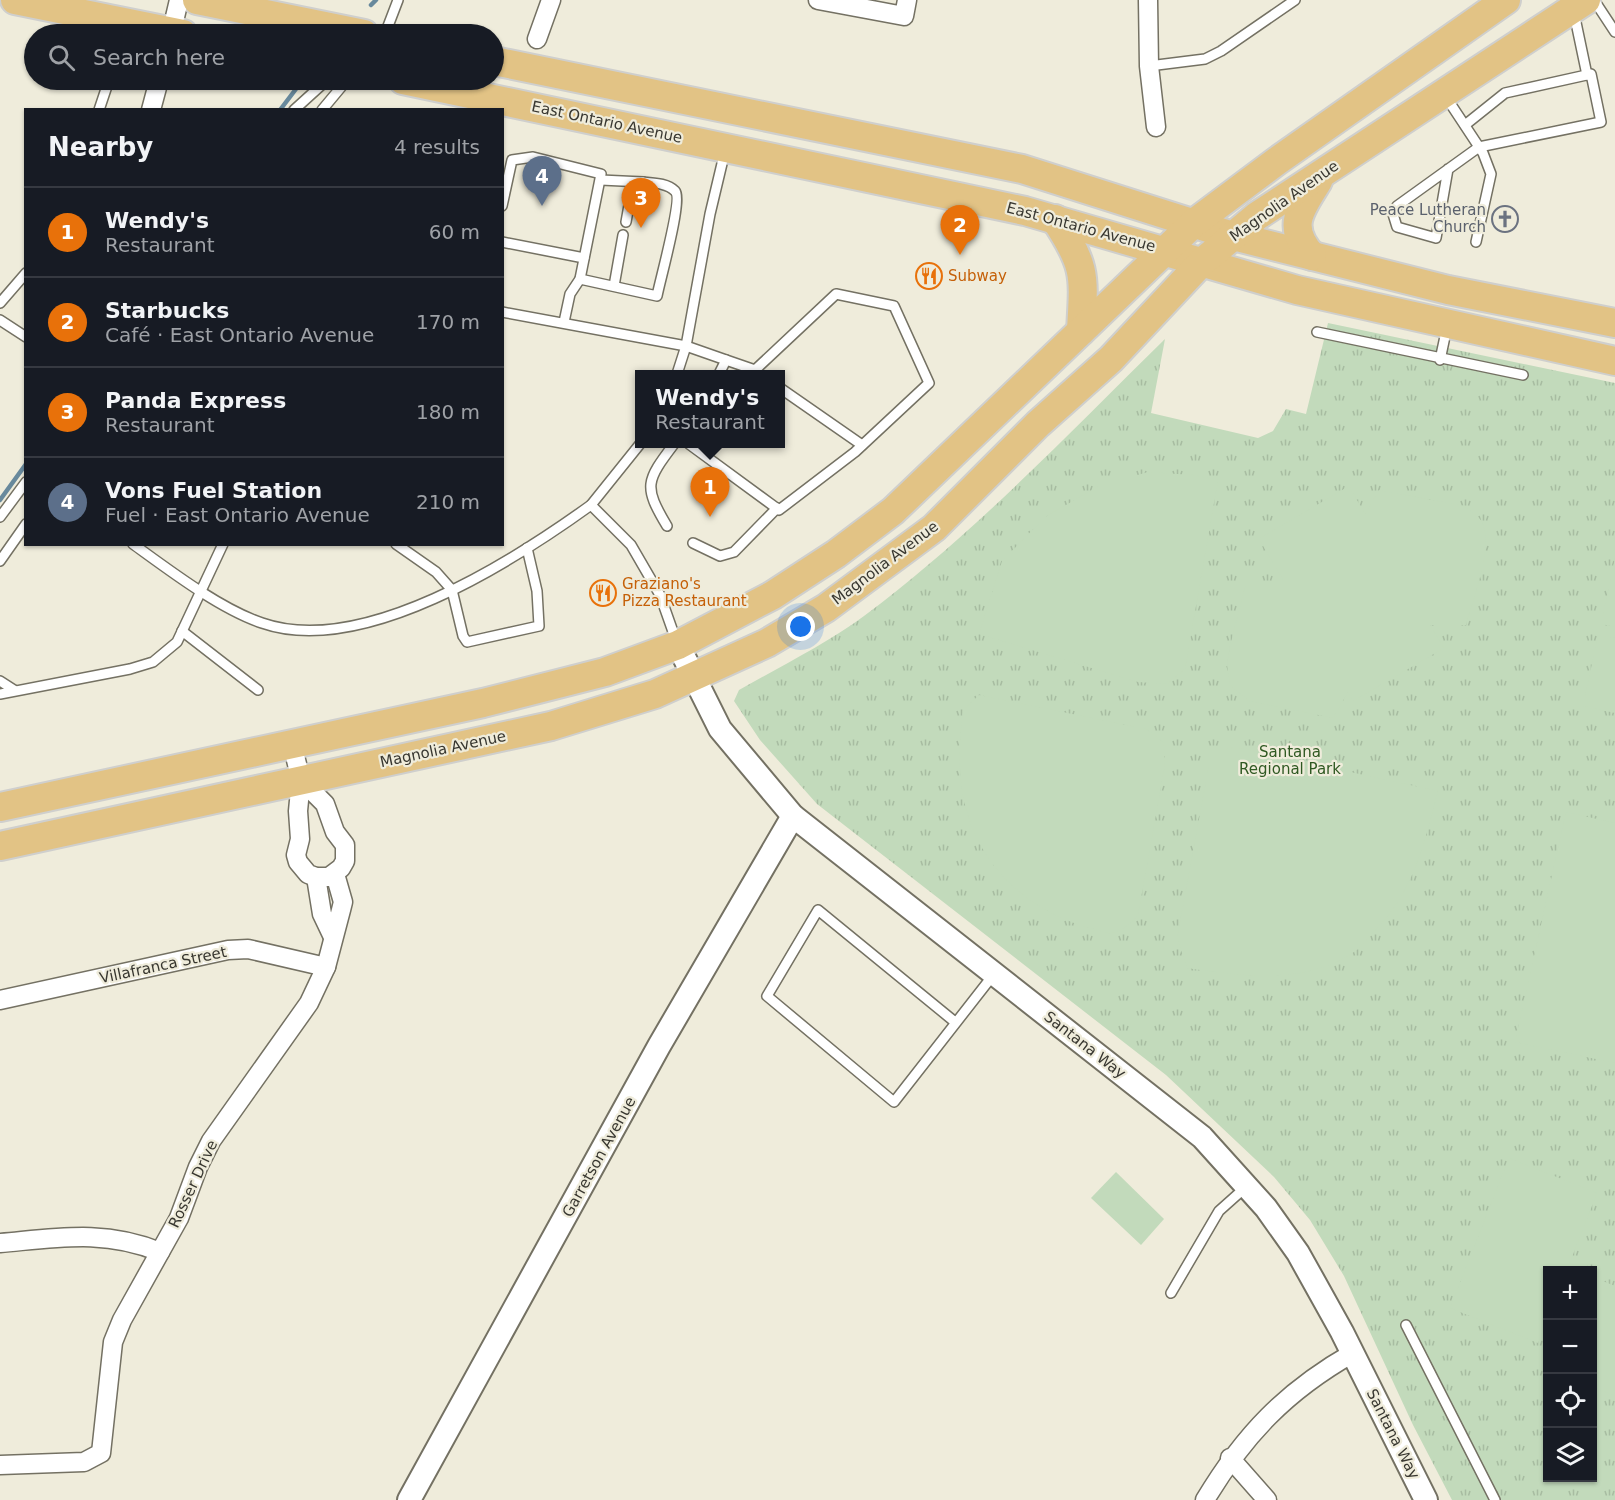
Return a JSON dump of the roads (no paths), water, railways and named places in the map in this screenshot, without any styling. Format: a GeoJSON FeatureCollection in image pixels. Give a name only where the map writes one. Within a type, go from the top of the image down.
{"type":"FeatureCollection","features":[{"type":"Feature","properties":{"kind":"main road"},"geometry":{"type":"LineString","coordinates":[[15,0],[128,24]]}},
{"type":"Feature","properties":{"kind":"main road"},"geometry":{"type":"LineString","coordinates":[[197,0],[315,24]]}},
{"type":"Feature","properties":{"kind":"main road"},"geometry":{"type":"LineString","coordinates":[[0,807],[292,744],[605,672],[678,645],[773,595],[836,554],[874,525],[977,432],[1194,223],[1277,161],[1506,0]]}},
{"type":"Feature","properties":{"kind":"main road","name":"Magnolia Avenue"},"geometry":{"type":"LineString","coordinates":[[0,846],[551,726],[655,694],[767,643],[826,608],[934,528],[1038,424],[1111,359],[1201,263],[1257,216],[1585,3]]}},
{"type":"Feature","properties":{"kind":"main road","name":"East Ontario Avenue"},"geometry":{"type":"LineString","coordinates":[[465,90],[1022,169],[1233,236],[1448,290],[1615,323]]}},
{"type":"Feature","properties":{"kind":"main road","name":"East Ontario Avenue"},"geometry":{"type":"LineString","coordinates":[[484,93],[1055,219],[1297,290],[1615,361]]}},
{"type":"Feature","properties":{"kind":"main road"},"geometry":{"type":"LineString","coordinates":[[1312,256],[1302,245],[1298,226],[1299,209],[1323,174]]}},
{"type":"Feature","properties":{"kind":"main road"},"geometry":{"type":"LineString","coordinates":[[1055,219],[1072,243],[1082,268],[1084,278],[1081,332]]}},
{"type":"Feature","properties":{"kind":"street"},"geometry":{"type":"LineString","coordinates":[[176,24],[179,0]]}},
{"type":"Feature","properties":{"kind":"street"},"geometry":{"type":"LineString","coordinates":[[537,39],[551,0]]}},
{"type":"Feature","properties":{"kind":"street"},"geometry":{"type":"LineString","coordinates":[[818,0],[906,8]]}},
{"type":"Feature","properties":{"kind":"street"},"geometry":{"type":"LineString","coordinates":[[1148,0],[1149,66],[1156,127]]}},
{"type":"Feature","properties":{"kind":"street"},"geometry":{"type":"LineString","coordinates":[[152,108],[156,90]]}},
{"type":"Feature","properties":{"kind":"street","name":"Santana Way"},"geometry":{"type":"LineString","coordinates":[[678,645],[720,729],[793,816],[1202,1137],[1247,1186],[1298,1253],[1353,1353],[1426,1500]]}},
{"type":"Feature","properties":{"kind":"street"},"geometry":{"type":"LineString","coordinates":[[292,744],[301,780],[298,811],[300,839],[296,855],[302,869],[316,877],[335,874],[345,861],[345,845],[335,832],[325,804],[301,780]]}},
{"type":"Feature","properties":{"kind":"street","name":"Garretson Avenue"},"geometry":{"type":"LineString","coordinates":[[409,1500],[659,1046],[793,816]]}},
{"type":"Feature","properties":{"kind":"street","name":"Rosser Drive"},"geometry":{"type":"LineString","coordinates":[[0,1465],[84,1462],[101,1453],[113,1342],[179,1218],[198,1167],[211,1142],[309,1003],[326,967],[332,935],[342,902],[335,874]]}},
{"type":"Feature","properties":{"kind":"street"},"geometry":{"type":"LineString","coordinates":[[316,877],[322,914],[332,935]]}},
{"type":"Feature","properties":{"kind":"street","name":"Villafranca Street"},"geometry":{"type":"LineString","coordinates":[[0,1000],[228,950],[249,949],[326,967]]}},
{"type":"Feature","properties":{"kind":"street"},"geometry":{"type":"LineString","coordinates":[[0,1243],[94,1235],[133,1241],[160,1252]]}},
{"type":"Feature","properties":{"kind":"street"},"geometry":{"type":"LineString","coordinates":[[1205,1500],[1230,1458],[1263,1420],[1307,1381],[1353,1353]]}},
{"type":"Feature","properties":{"kind":"street"},"geometry":{"type":"LineString","coordinates":[[1230,1458],[1267,1500]]}},
{"type":"Feature","properties":{"kind":"lane"},"geometry":{"type":"LineString","coordinates":[[389,24],[398,0]]}},
{"type":"Feature","properties":{"kind":"lane"},"geometry":{"type":"LineString","coordinates":[[1149,66],[1205,59],[1221,51],[1295,0]]}},
{"type":"Feature","properties":{"kind":"lane"},"geometry":{"type":"LineString","coordinates":[[1585,3],[1615,32]]}},
{"type":"Feature","properties":{"kind":"lane"},"geometry":{"type":"LineString","coordinates":[[1585,3],[1587,75]]}},
{"type":"Feature","properties":{"kind":"lane"},"geometry":{"type":"LineString","coordinates":[[1448,169],[1436,238],[1397,226],[1393,214],[1397,206],[1448,169],[1479,147],[1601,122],[1591,74],[1504,93],[1465,125]]}},
{"type":"Feature","properties":{"kind":"lane"},"geometry":{"type":"LineString","coordinates":[[100,108],[106,90]]}},
{"type":"Feature","properties":{"kind":"lane"},"geometry":{"type":"LineString","coordinates":[[296,108],[316,90]]}},
{"type":"Feature","properties":{"kind":"lane"},"geometry":{"type":"LineString","coordinates":[[324,108],[339,90]]}},
{"type":"Feature","properties":{"kind":"lane"},"geometry":{"type":"LineString","coordinates":[[1445,95],[1479,147],[1491,174],[1476,242]]}},
{"type":"Feature","properties":{"kind":"lane"},"geometry":{"type":"LineString","coordinates":[[679,370],[686,346],[710,214],[726,146]]}},
{"type":"Feature","properties":{"kind":"lane"},"geometry":{"type":"LineString","coordinates":[[504,197],[512,160],[533,157],[602,174],[580,279],[570,294],[564,322]]}},
{"type":"Feature","properties":{"kind":"lane"},"geometry":{"type":"LineString","coordinates":[[580,279],[657,296],[678,197],[675,191],[664,185],[601,180]]}},
{"type":"Feature","properties":{"kind":"lane"},"geometry":{"type":"LineString","coordinates":[[626,222],[631,194],[643,182]]}},
{"type":"Feature","properties":{"kind":"lane"},"geometry":{"type":"LineString","coordinates":[[614,286],[624,234]]}},
{"type":"Feature","properties":{"kind":"lane"},"geometry":{"type":"LineString","coordinates":[[504,242],[585,258]]}},
{"type":"Feature","properties":{"kind":"lane"},"geometry":{"type":"LineString","coordinates":[[0,303],[24,275]]}},
{"type":"Feature","properties":{"kind":"lane"},"geometry":{"type":"LineString","coordinates":[[694,448],[779,510],[862,445],[929,383],[894,306],[836,294],[760,370]]}},
{"type":"Feature","properties":{"kind":"lane"},"geometry":{"type":"LineString","coordinates":[[504,312],[686,346],[753,370]]}},
{"type":"Feature","properties":{"kind":"lane"},"geometry":{"type":"LineString","coordinates":[[0,320],[24,336]]}},
{"type":"Feature","properties":{"kind":"lane"},"geometry":{"type":"LineString","coordinates":[[1440,360],[1448,324]]}},
{"type":"Feature","properties":{"kind":"lane"},"geometry":{"type":"LineString","coordinates":[[1317,332],[1440,360],[1523,375]]}},
{"type":"Feature","properties":{"kind":"lane"},"geometry":{"type":"LineString","coordinates":[[721,370],[726,360]]}},
{"type":"Feature","properties":{"kind":"lane"},"geometry":{"type":"LineString","coordinates":[[785,391],[862,445]]}},
{"type":"Feature","properties":{"kind":"lane"},"geometry":{"type":"LineString","coordinates":[[136,546],[200,591],[261,623],[308,630],[352,626],[423,604],[527,548],[591,505],[637,448]]}},
{"type":"Feature","properties":{"kind":"lane"},"geometry":{"type":"LineString","coordinates":[[667,526],[651,500],[650,482],[671,448]]}},
{"type":"Feature","properties":{"kind":"lane"},"geometry":{"type":"LineString","coordinates":[[0,517],[24,485]]}},
{"type":"Feature","properties":{"kind":"lane"},"geometry":{"type":"LineString","coordinates":[[591,505],[631,545],[660,595],[678,645]]}},
{"type":"Feature","properties":{"kind":"lane"},"geometry":{"type":"LineString","coordinates":[[693,543],[720,556],[734,552],[777,508]]}},
{"type":"Feature","properties":{"kind":"lane"},"geometry":{"type":"LineString","coordinates":[[0,561],[24,527]]}},
{"type":"Feature","properties":{"kind":"lane"},"geometry":{"type":"LineString","coordinates":[[0,694],[130,669],[153,662],[177,642],[223,546]]}},
{"type":"Feature","properties":{"kind":"lane"},"geometry":{"type":"LineString","coordinates":[[399,546],[436,572],[452,590],[463,636],[467,642],[540,626],[537,591],[527,548]]}},
{"type":"Feature","properties":{"kind":"lane"},"geometry":{"type":"LineString","coordinates":[[182,631],[258,690]]}},
{"type":"Feature","properties":{"kind":"lane"},"geometry":{"type":"LineString","coordinates":[[0,681],[14,690]]}},
{"type":"Feature","properties":{"kind":"lane"},"geometry":{"type":"LineString","coordinates":[[955,1022],[818,910],[767,996],[894,1102],[994,974]]}},
{"type":"Feature","properties":{"kind":"lane"},"geometry":{"type":"LineString","coordinates":[[1171,1293],[1219,1211],[1247,1186]]}},
{"type":"Feature","properties":{"kind":"lane"},"geometry":{"type":"LineString","coordinates":[[1406,1325],[1495,1500]]}},
{"type":"Feature","properties":{"kind":"waterway"},"geometry":{"type":"LineString","coordinates":[[371,5],[376,0]]}},
{"type":"Feature","properties":{"kind":"waterway"},"geometry":{"type":"LineString","coordinates":[[282,108],[295,90]]}},
{"type":"Feature","properties":{"kind":"waterway"},"geometry":{"type":"LineString","coordinates":[[0,500],[24,467]]}},
{"type":"Feature","properties":{"kind":"place","name":"Vons Fuel Station"},"geometry":{"type":"Point","coordinates":[542,206]}},
{"type":"Feature","properties":{"kind":"place","name":"Peace Lutheran Church"},"geometry":{"type":"Point","coordinates":[1505,219]}},
{"type":"Feature","properties":{"kind":"place","name":"Panda Express"},"geometry":{"type":"Point","coordinates":[641,228]}},
{"type":"Feature","properties":{"kind":"place","name":"Starbucks"},"geometry":{"type":"Point","coordinates":[960,255]}},
{"type":"Feature","properties":{"kind":"place","name":"Subway"},"geometry":{"type":"Point","coordinates":[929,276]}},
{"type":"Feature","properties":{"kind":"place","name":"Wendy's"},"geometry":{"type":"Point","coordinates":[710,517]}},
{"type":"Feature","properties":{"kind":"place","name":"Graziano's Pizza Restaurant"},"geometry":{"type":"Point","coordinates":[603,593]}},
{"type":"Feature","properties":{"kind":"park label","name":"Santana Regional Park"},"geometry":{"type":"Point","coordinates":[1290,760]}}]}
